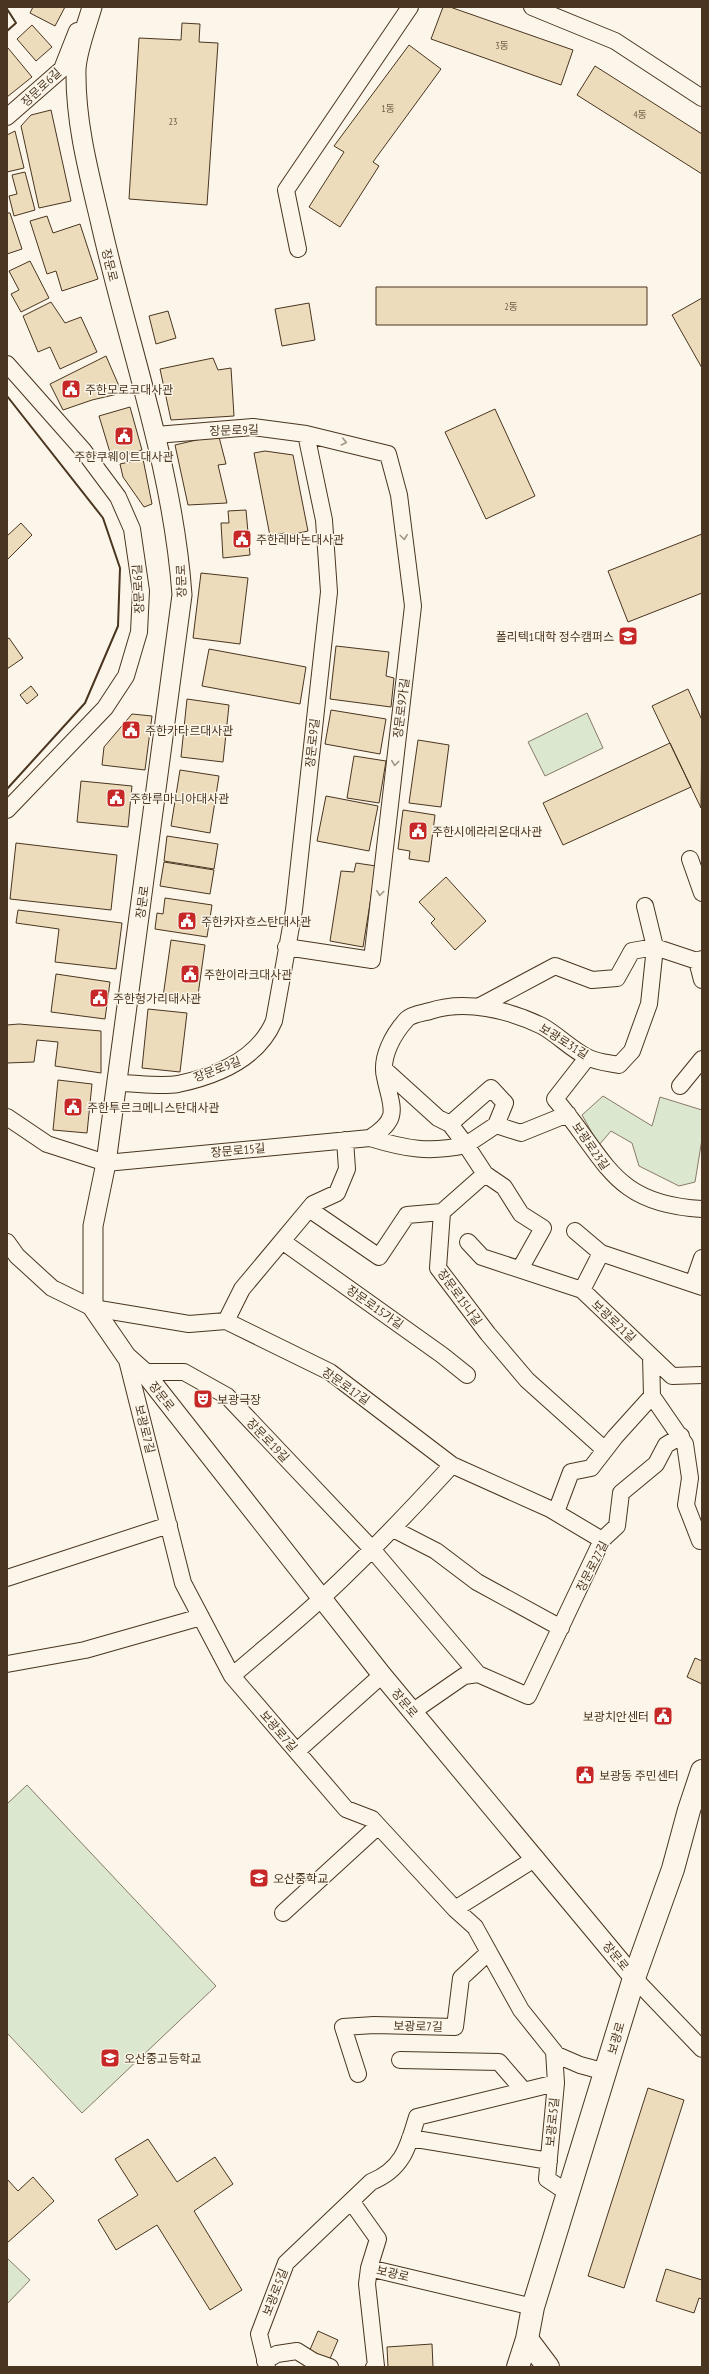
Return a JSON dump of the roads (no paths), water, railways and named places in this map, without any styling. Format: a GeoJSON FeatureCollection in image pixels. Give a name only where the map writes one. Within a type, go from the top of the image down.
{"type":"FeatureCollection","features":[{"type":"Feature","properties":{"kind":"main road","name":"보광로"},"geometry":{"type":"LineString","coordinates":[[518,2367],[528,2339],[533,2307],[634,1978],[673,1869],[689,1810],[702,1771]]}},
{"type":"Feature","properties":{"kind":"main road"},"geometry":{"type":"LineString","coordinates":[[528,2339],[548,2367]]}},
{"type":"Feature","properties":{"kind":"street","name":"장문로6길"},"geometry":{"type":"LineString","coordinates":[[7,117],[62,69],[86,7]]}},
{"type":"Feature","properties":{"kind":"street","name":"장문로"},"geometry":{"type":"LineString","coordinates":[[92,7],[76,67],[80,133],[110,266],[156,435],[180,556],[182,595],[106,1163],[93,1226],[93,1308],[126,1356],[144,1372],[412,1712],[536,1858],[634,1978],[702,2049]]}},
{"type":"Feature","properties":{"kind":"street"},"geometry":{"type":"LineString","coordinates":[[298,249],[286,190],[410,7]]}},
{"type":"Feature","properties":{"kind":"street"},"geometry":{"type":"LineString","coordinates":[[532,7],[615,41],[702,98]]}},
{"type":"Feature","properties":{"kind":"street","name":"장문로6길"},"geometry":{"type":"LineString","coordinates":[[7,364],[83,450],[118,498],[132,529],[141,591],[139,632],[126,676],[105,708],[7,810]]}},
{"type":"Feature","properties":{"kind":"street","name":"장문로9길"},"geometry":{"type":"LineString","coordinates":[[116,1083],[177,1084],[225,1069],[245,1058],[268,1036],[274,1021],[286,947],[294,910],[329,592],[324,520],[306,434],[253,427],[156,435]]}},
{"type":"Feature","properties":{"kind":"street","name":"장문로9가길"},"geometry":{"type":"LineString","coordinates":[[286,947],[372,960],[412,606],[399,495],[388,454],[306,434]]}},
{"type":"Feature","properties":{"kind":"street"},"geometry":{"type":"LineString","coordinates":[[690,859],[702,893]]}},
{"type":"Feature","properties":{"kind":"street","name":"보광로31길"},"geometry":{"type":"LineString","coordinates":[[370,1138],[382,1131],[393,1115],[392,1097],[384,1075],[386,1057],[395,1033],[409,1018],[439,1008],[480,1006],[542,1027],[587,1058],[619,1065],[632,1051],[649,1004],[655,947],[645,906]]}},
{"type":"Feature","properties":{"kind":"street","name":"보광로31길"},"geometry":{"type":"LineString","coordinates":[[480,1006],[555,966],[592,980],[617,978],[632,951],[655,947],[699,960],[702,980]]}},
{"type":"Feature","properties":{"kind":"street","name":"보광로23길"},"geometry":{"type":"LineString","coordinates":[[587,1058],[555,1099],[568,1114],[606,1168],[623,1184],[643,1198],[677,1208],[702,1209]]}},
{"type":"Feature","properties":{"kind":"street"},"geometry":{"type":"LineString","coordinates":[[680,1086],[702,1059]]}},
{"type":"Feature","properties":{"kind":"street"},"geometry":{"type":"LineString","coordinates":[[385,1070],[438,1118],[450,1124],[486,1174],[504,1187],[521,1214],[543,1228],[520,1269]]}},
{"type":"Feature","properties":{"kind":"street"},"geometry":{"type":"LineString","coordinates":[[370,1138],[407,1149],[444,1150],[466,1145],[496,1125],[505,1103],[491,1088],[450,1124]]}},
{"type":"Feature","properties":{"kind":"street","name":"보광로23길"},"geometry":{"type":"LineString","coordinates":[[496,1125],[521,1133],[568,1114]]}},
{"type":"Feature","properties":{"kind":"street"},"geometry":{"type":"LineString","coordinates":[[7,1117],[47,1144],[106,1163]]}},
{"type":"Feature","properties":{"kind":"street","name":"장문로15길"},"geometry":{"type":"LineString","coordinates":[[106,1163],[370,1138]]}},
{"type":"Feature","properties":{"kind":"street"},"geometry":{"type":"LineString","coordinates":[[7,1242],[17,1256],[52,1288],[93,1308],[189,1324],[226,1321],[242,1289],[313,1204],[337,1193],[347,1169],[345,1140]]}},
{"type":"Feature","properties":{"kind":"street"},"geometry":{"type":"LineString","coordinates":[[309,1209],[379,1257],[407,1215],[442,1212],[486,1174]]}},
{"type":"Feature","properties":{"kind":"street","name":"장문로15나길"},"geometry":{"type":"LineString","coordinates":[[442,1212],[438,1268],[488,1334],[528,1380],[605,1450]]}},
{"type":"Feature","properties":{"kind":"street"},"geometry":{"type":"LineString","coordinates":[[575,1231],[601,1253],[698,1285],[702,1258]]}},
{"type":"Feature","properties":{"kind":"street","name":"장문로15가길"},"geometry":{"type":"LineString","coordinates":[[282,1241],[435,1350],[467,1375]]}},
{"type":"Feature","properties":{"kind":"street","name":"보광로21길"},"geometry":{"type":"LineString","coordinates":[[468,1242],[482,1257],[582,1290],[672,1376],[702,1375]]}},
{"type":"Feature","properties":{"kind":"street"},"geometry":{"type":"LineString","coordinates":[[582,1290],[601,1253]]}},
{"type":"Feature","properties":{"kind":"street","name":"장문로17길"},"geometry":{"type":"LineString","coordinates":[[226,1321],[330,1372],[452,1465],[556,1512],[602,1540]]}},
{"type":"Feature","properties":{"kind":"street","name":"보광로7길"},"geometry":{"type":"LineString","coordinates":[[126,1356],[183,1583],[232,1676],[346,1809],[372,1819],[455,1909],[475,1927],[521,2010],[557,2055],[580,2065],[606,2072]]}},
{"type":"Feature","properties":{"kind":"street"},"geometry":{"type":"LineString","coordinates":[[651,1356],[652,1396],[685,1444],[690,1478],[686,1505],[700,1541]]}},
{"type":"Feature","properties":{"kind":"street","name":"장문로19길"},"geometry":{"type":"LineString","coordinates":[[144,1372],[184,1372],[227,1396],[371,1548],[478,1674]]}},
{"type":"Feature","properties":{"kind":"street"},"geometry":{"type":"LineString","coordinates":[[556,1512],[571,1472],[592,1468],[605,1450],[652,1396]]}},
{"type":"Feature","properties":{"kind":"street","name":"장문로27길"},"geometry":{"type":"LineString","coordinates":[[478,1674],[528,1696],[602,1540],[617,1526],[621,1493],[656,1464],[666,1445],[680,1436]]}},
{"type":"Feature","properties":{"kind":"street"},"geometry":{"type":"LineString","coordinates":[[232,1676],[322,1598],[371,1548],[393,1529],[452,1465]]}},
{"type":"Feature","properties":{"kind":"street"},"geometry":{"type":"LineString","coordinates":[[686,1505],[702,1506]]}},
{"type":"Feature","properties":{"kind":"street"},"geometry":{"type":"LineString","coordinates":[[7,1578],[169,1525]]}},
{"type":"Feature","properties":{"kind":"street"},"geometry":{"type":"LineString","coordinates":[[393,1529],[436,1551],[477,1582],[561,1628]]}},
{"type":"Feature","properties":{"kind":"street"},"geometry":{"type":"LineString","coordinates":[[7,1664],[85,1650],[201,1617]]}},
{"type":"Feature","properties":{"kind":"street"},"geometry":{"type":"LineString","coordinates":[[412,1712],[464,1676],[478,1674]]}},
{"type":"Feature","properties":{"kind":"street"},"geometry":{"type":"LineString","coordinates":[[297,1751],[382,1675]]}},
{"type":"Feature","properties":{"kind":"street"},"geometry":{"type":"LineString","coordinates":[[283,1912],[378,1826]]}},
{"type":"Feature","properties":{"kind":"street"},"geometry":{"type":"LineString","coordinates":[[455,1909],[536,1858]]}},
{"type":"Feature","properties":{"kind":"street","name":"보광로7길"},"geometry":{"type":"LineString","coordinates":[[358,2074],[342,2027],[374,2025],[455,2027],[461,1978],[489,1952]]}},
{"type":"Feature","properties":{"kind":"street","name":"보광로5길"},"geometry":{"type":"LineString","coordinates":[[554,2051],[556,2083],[548,2179],[568,2193]]}},
{"type":"Feature","properties":{"kind":"street"},"geometry":{"type":"LineString","coordinates":[[400,2060],[499,2062],[524,2091]]}},
{"type":"Feature","properties":{"kind":"street","name":"보광로5길"},"geometry":{"type":"LineString","coordinates":[[330,2367],[313,2361],[297,2351],[277,2354],[266,2364],[259,2334],[286,2263],[371,2182],[387,2175],[406,2152],[417,2117],[556,2083]]}},
{"type":"Feature","properties":{"kind":"street","name":"보광로5길"},"geometry":{"type":"LineString","coordinates":[[410,2138],[549,2161]]}},
{"type":"Feature","properties":{"kind":"street"},"geometry":{"type":"LineString","coordinates":[[350,2201],[378,2239],[369,2268],[367,2284],[376,2366],[374,2367]]}},
{"type":"Feature","properties":{"kind":"street","name":"보광로"},"geometry":{"type":"LineString","coordinates":[[369,2268],[533,2307]]}},
{"type":"Feature","properties":{"kind":"place","name":"주한모로코대사관"},"geometry":{"type":"Point","coordinates":[71,389]}},
{"type":"Feature","properties":{"kind":"place","name":"주한쿠웨이트대사관"},"geometry":{"type":"Point","coordinates":[124,436]}},
{"type":"Feature","properties":{"kind":"place","name":"주한레바논대사관"},"geometry":{"type":"Point","coordinates":[242,539]}},
{"type":"Feature","properties":{"kind":"place","name":"폴리텍1대학 정수캠퍼스"},"geometry":{"type":"Point","coordinates":[628,636]}},
{"type":"Feature","properties":{"kind":"place","name":"주한카타르대사관"},"geometry":{"type":"Point","coordinates":[131,730]}},
{"type":"Feature","properties":{"kind":"place","name":"주한루마니아대사관"},"geometry":{"type":"Point","coordinates":[116,798]}},
{"type":"Feature","properties":{"kind":"place","name":"주한시에라리온대사관"},"geometry":{"type":"Point","coordinates":[418,831]}},
{"type":"Feature","properties":{"kind":"place","name":"주한카자흐스탄대사관"},"geometry":{"type":"Point","coordinates":[187,921]}},
{"type":"Feature","properties":{"kind":"place","name":"주한이라크대사관"},"geometry":{"type":"Point","coordinates":[190,974]}},
{"type":"Feature","properties":{"kind":"place","name":"주한헝가리대사관"},"geometry":{"type":"Point","coordinates":[99,998]}},
{"type":"Feature","properties":{"kind":"place","name":"주한투르크메니스탄대사관"},"geometry":{"type":"Point","coordinates":[73,1107]}},
{"type":"Feature","properties":{"kind":"place","name":"보광극장"},"geometry":{"type":"Point","coordinates":[203,1399]}},
{"type":"Feature","properties":{"kind":"place","name":"보광치안센터"},"geometry":{"type":"Point","coordinates":[663,1716]}},
{"type":"Feature","properties":{"kind":"place","name":"보광동 주민센터"},"geometry":{"type":"Point","coordinates":[585,1775]}},
{"type":"Feature","properties":{"kind":"place","name":"오산중학교"},"geometry":{"type":"Point","coordinates":[259,1878]}},
{"type":"Feature","properties":{"kind":"place","name":"오산중고등학교"},"geometry":{"type":"Point","coordinates":[110,2058]}}]}
